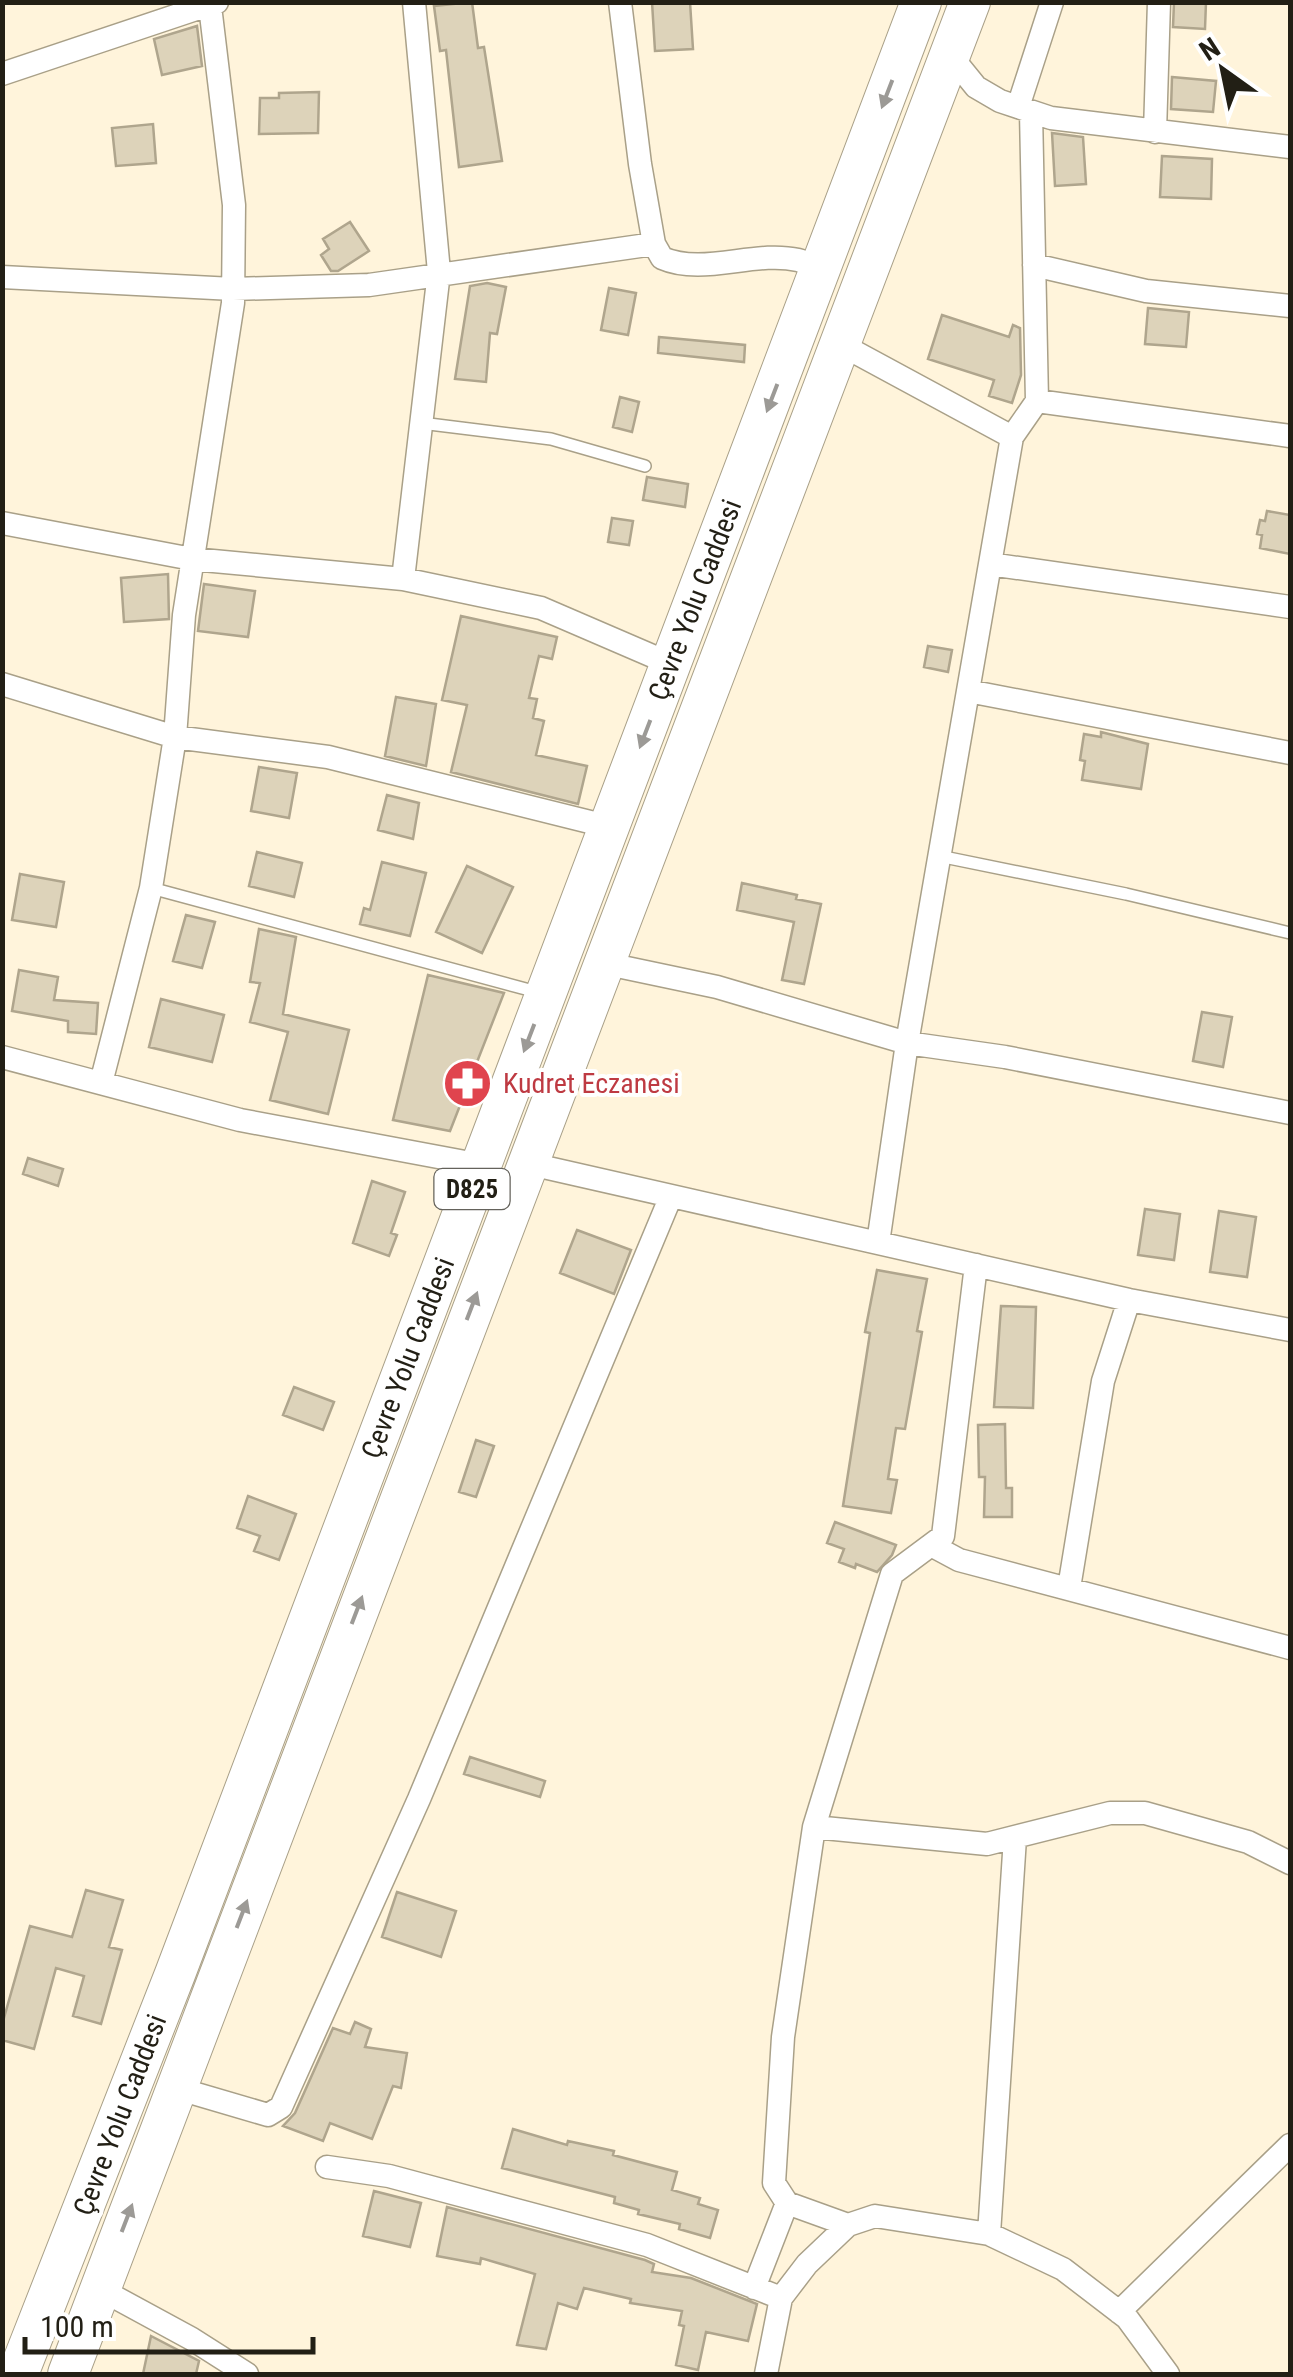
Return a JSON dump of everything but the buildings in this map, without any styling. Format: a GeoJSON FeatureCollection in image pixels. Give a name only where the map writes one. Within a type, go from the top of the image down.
{"type":"FeatureCollection","features":[{"type":"Feature","properties":{"kind":"highway","name":"Çevre Yolu Caddesi"},"geometry":{"type":"LineString","coordinates":[[18,2374],[175,1974],[921,2]]}},
{"type":"Feature","properties":{"kind":"highway","name":"Çevre Yolu Caddesi"},"geometry":{"type":"LineString","coordinates":[[68,2374],[970,2]]}},
{"type":"Feature","properties":{"kind":"street"},"geometry":{"type":"LineString","coordinates":[[402,579],[438,275],[414,2]]}},
{"type":"Feature","properties":{"kind":"street"},"geometry":{"type":"LineString","coordinates":[[620,2],[640,164],[654,244],[662,258],[672,262],[799,260],[820,269]]}},
{"type":"Feature","properties":{"kind":"street"},"geometry":{"type":"LineString","coordinates":[[878,1243],[907,1044],[1012,437],[1037,401],[1025,109],[1052,2]]}},
{"type":"Feature","properties":{"kind":"street"},"geometry":{"type":"LineString","coordinates":[[1155,132],[1159,2]]}},
{"type":"Feature","properties":{"kind":"street"},"geometry":{"type":"LineString","coordinates":[[2,74],[214,4],[234,205],[233,289],[184,615],[175,737],[151,888],[101,1083]]}},
{"type":"Feature","properties":{"kind":"street"},"geometry":{"type":"LineString","coordinates":[[950,56],[976,88],[1051,118],[1290,147]]}},
{"type":"Feature","properties":{"kind":"street"},"geometry":{"type":"LineString","coordinates":[[2,277],[233,289],[368,284],[654,244]]}},
{"type":"Feature","properties":{"kind":"street"},"geometry":{"type":"LineString","coordinates":[[1034,265],[1146,291],[1290,306]]}},
{"type":"Feature","properties":{"kind":"street"},"geometry":{"type":"LineString","coordinates":[[840,344],[1012,437]]}},
{"type":"Feature","properties":{"kind":"street"},"geometry":{"type":"LineString","coordinates":[[1037,401],[1290,436]]}},
{"type":"Feature","properties":{"kind":"street"},"geometry":{"type":"LineString","coordinates":[[2,522],[192,559],[402,579],[541,608],[671,664]]}},
{"type":"Feature","properties":{"kind":"street"},"geometry":{"type":"LineString","coordinates":[[990,564],[1290,607]]}},
{"type":"Feature","properties":{"kind":"street"},"geometry":{"type":"LineString","coordinates":[[2,684],[175,737],[328,757],[610,827]]}},
{"type":"Feature","properties":{"kind":"street"},"geometry":{"type":"LineString","coordinates":[[968,690],[1290,753]]}},
{"type":"Feature","properties":{"kind":"street"},"geometry":{"type":"LineString","coordinates":[[603,963],[717,987],[907,1044],[1005,1056],[1290,1113]]}},
{"type":"Feature","properties":{"kind":"street"},"geometry":{"type":"LineString","coordinates":[[2,1057],[240,1120],[481,1165]]}},
{"type":"Feature","properties":{"kind":"street"},"geometry":{"type":"LineString","coordinates":[[526,1163],[1129,1300],[1290,1330]]}},
{"type":"Feature","properties":{"kind":"street"},"geometry":{"type":"LineString","coordinates":[[176,2088],[268,2115],[281,2107],[418,1799],[671,1196]]}},
{"type":"Feature","properties":{"kind":"street"},"geometry":{"type":"LineString","coordinates":[[848,2225],[787,2203],[774,2183],[783,2038],[814,1827],[892,1574],[943,1536],[976,1265]]}},
{"type":"Feature","properties":{"kind":"street"},"geometry":{"type":"LineString","coordinates":[[1069,1588],[1103,1381],[1129,1300]]}},
{"type":"Feature","properties":{"kind":"street"},"geometry":{"type":"LineString","coordinates":[[931,1545],[958,1560],[1290,1648]]}},
{"type":"Feature","properties":{"kind":"street"},"geometry":{"type":"LineString","coordinates":[[814,1827],[987,1844],[1110,1813],[1145,1813],[1248,1842],[1290,1863]]}},
{"type":"Feature","properties":{"kind":"street"},"geometry":{"type":"LineString","coordinates":[[989,2234],[1015,1838]]}},
{"type":"Feature","properties":{"kind":"street"},"geometry":{"type":"LineString","coordinates":[[1119,2312],[1290,2145]]}},
{"type":"Feature","properties":{"kind":"street"},"geometry":{"type":"LineString","coordinates":[[327,2167],[389,2176],[647,2245],[781,2298]]}},
{"type":"Feature","properties":{"kind":"street"},"geometry":{"type":"LineString","coordinates":[[754,2288],[787,2203]]}},
{"type":"Feature","properties":{"kind":"street"},"geometry":{"type":"LineString","coordinates":[[766,2374],[781,2298],[808,2264],[848,2225],[875,2216],[989,2234],[1062,2269],[1128,2318],[1168,2374]]}},
{"type":"Feature","properties":{"kind":"street"},"geometry":{"type":"LineString","coordinates":[[100,2289],[218,2366],[247,2374]]}},
{"type":"Feature","properties":{"kind":"lane"},"geometry":{"type":"LineString","coordinates":[[421,424],[551,440],[645,466]]}},
{"type":"Feature","properties":{"kind":"lane"},"geometry":{"type":"LineString","coordinates":[[939,856],[1290,933]]}},
{"type":"Feature","properties":{"kind":"lane"},"geometry":{"type":"LineString","coordinates":[[151,888],[546,994]]}},
{"type":"Feature","properties":{"kind":"place","name":"Kudret Eczanesi"},"geometry":{"type":"Point","coordinates":[468,1083]}}]}
